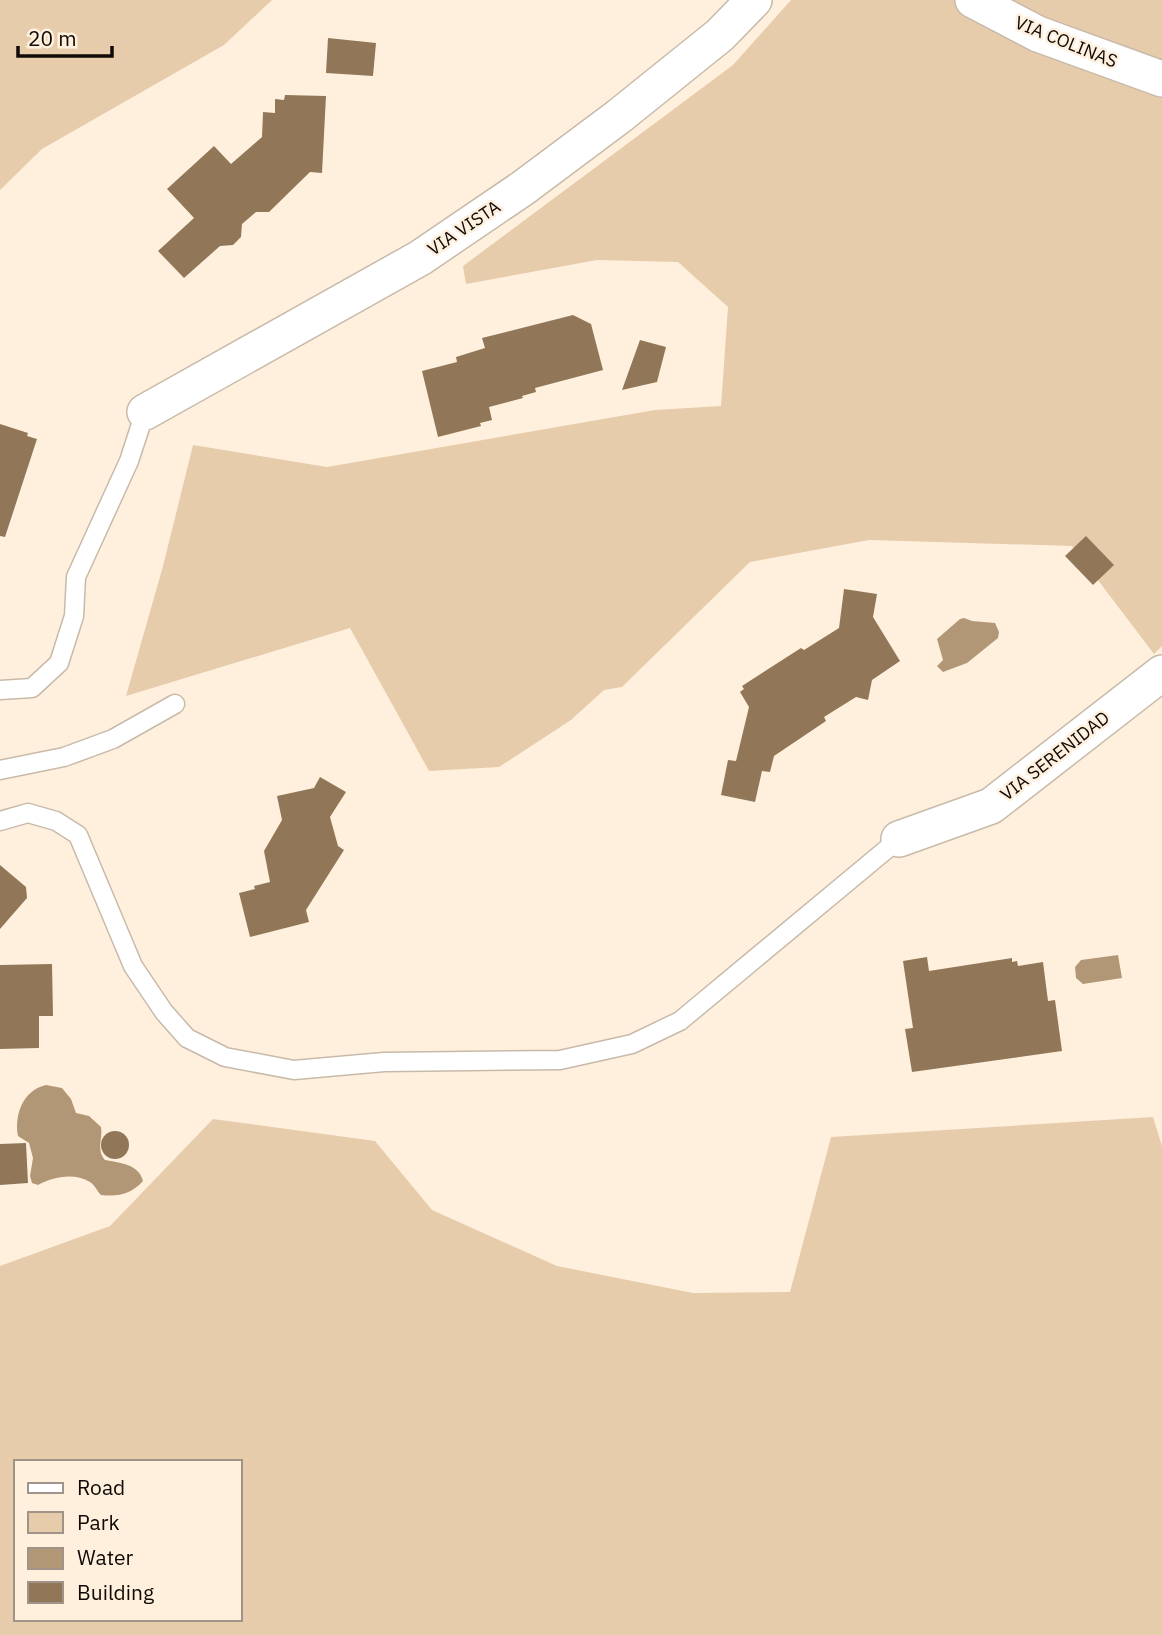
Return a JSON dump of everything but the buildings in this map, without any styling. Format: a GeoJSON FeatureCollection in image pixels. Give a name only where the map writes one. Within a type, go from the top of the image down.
{"type":"FeatureCollection","features":[{"type":"Feature","properties":{"kind":"street","name":"VIA VISTA"},"geometry":{"type":"LineString","coordinates":[[145,412],[420,258],[523,188],[618,117],[720,35],[754,0]]}},
{"type":"Feature","properties":{"kind":"street","name":"VIA COLINAS"},"geometry":{"type":"LineString","coordinates":[[973,0],[1038,34],[1162,79]]}},
{"type":"Feature","properties":{"kind":"street","name":"VIA SERENIDAD"},"geometry":{"type":"LineString","coordinates":[[900,839],[991,806],[1162,673]]}},
{"type":"Feature","properties":{"kind":"lane"},"geometry":{"type":"LineString","coordinates":[[0,690],[32,688],[59,663],[74,616],[76,577],[129,461],[145,412]]}},
{"type":"Feature","properties":{"kind":"lane"},"geometry":{"type":"LineString","coordinates":[[0,770],[64,757],[113,739],[175,704]]}},
{"type":"Feature","properties":{"kind":"lane"},"geometry":{"type":"LineString","coordinates":[[0,821],[28,813],[56,821],[78,835],[133,966],[164,1012],[187,1038],[225,1057],[294,1070],[384,1062],[560,1060],[632,1044],[680,1021],[900,839]]}},
{"type":"Feature","properties":{"kind":"green space"},"geometry":{"type":"Polygon","coordinates":[[[0,0],[272,0],[224,45],[42,149],[0,190],[0,0]]]}},
{"type":"Feature","properties":{"kind":"green space"},"geometry":{"type":"Polygon","coordinates":[[[791,0],[1162,0],[1162,646],[1154,654],[1072,546],[869,540],[750,562],[622,687],[604,690],[571,720],[499,767],[429,771],[350,628],[126,696],[163,566],[193,445],[327,467],[655,410],[721,406],[728,307],[678,262],[597,260],[466,284],[463,266],[733,65],[791,0]]]}},
{"type":"Feature","properties":{"kind":"green space"},"geometry":{"type":"Polygon","coordinates":[[[1153,1117],[1162,1146],[1162,1635],[0,1635],[0,1266],[110,1226],[213,1119],[375,1141],[432,1210],[557,1266],[693,1293],[790,1292],[831,1137],[1153,1117]]]}},
{"type":"Feature","properties":{"kind":"water"},"geometry":{"type":"Polygon","coordinates":[[[964,618],[995,623],[999,632],[998,638],[967,663],[943,672],[937,666],[943,660],[937,639],[964,618]]]}},
{"type":"Feature","properties":{"kind":"water"},"geometry":{"type":"Polygon","coordinates":[[[1118,955],[1122,978],[1083,984],[1076,978],[1075,967],[1081,960],[1118,955]]]}},
{"type":"Feature","properties":{"kind":"water"},"geometry":{"type":"Polygon","coordinates":[[[46,1085],[62,1088],[71,1099],[76,1113],[89,1116],[101,1127],[100,1148],[105,1160],[128,1165],[141,1175],[143,1181],[124,1194],[107,1196],[101,1195],[92,1183],[77,1177],[56,1178],[38,1185],[32,1183],[30,1176],[33,1158],[29,1143],[18,1136],[17,1120],[26,1098],[31,1092],[46,1085]]]}}]}
